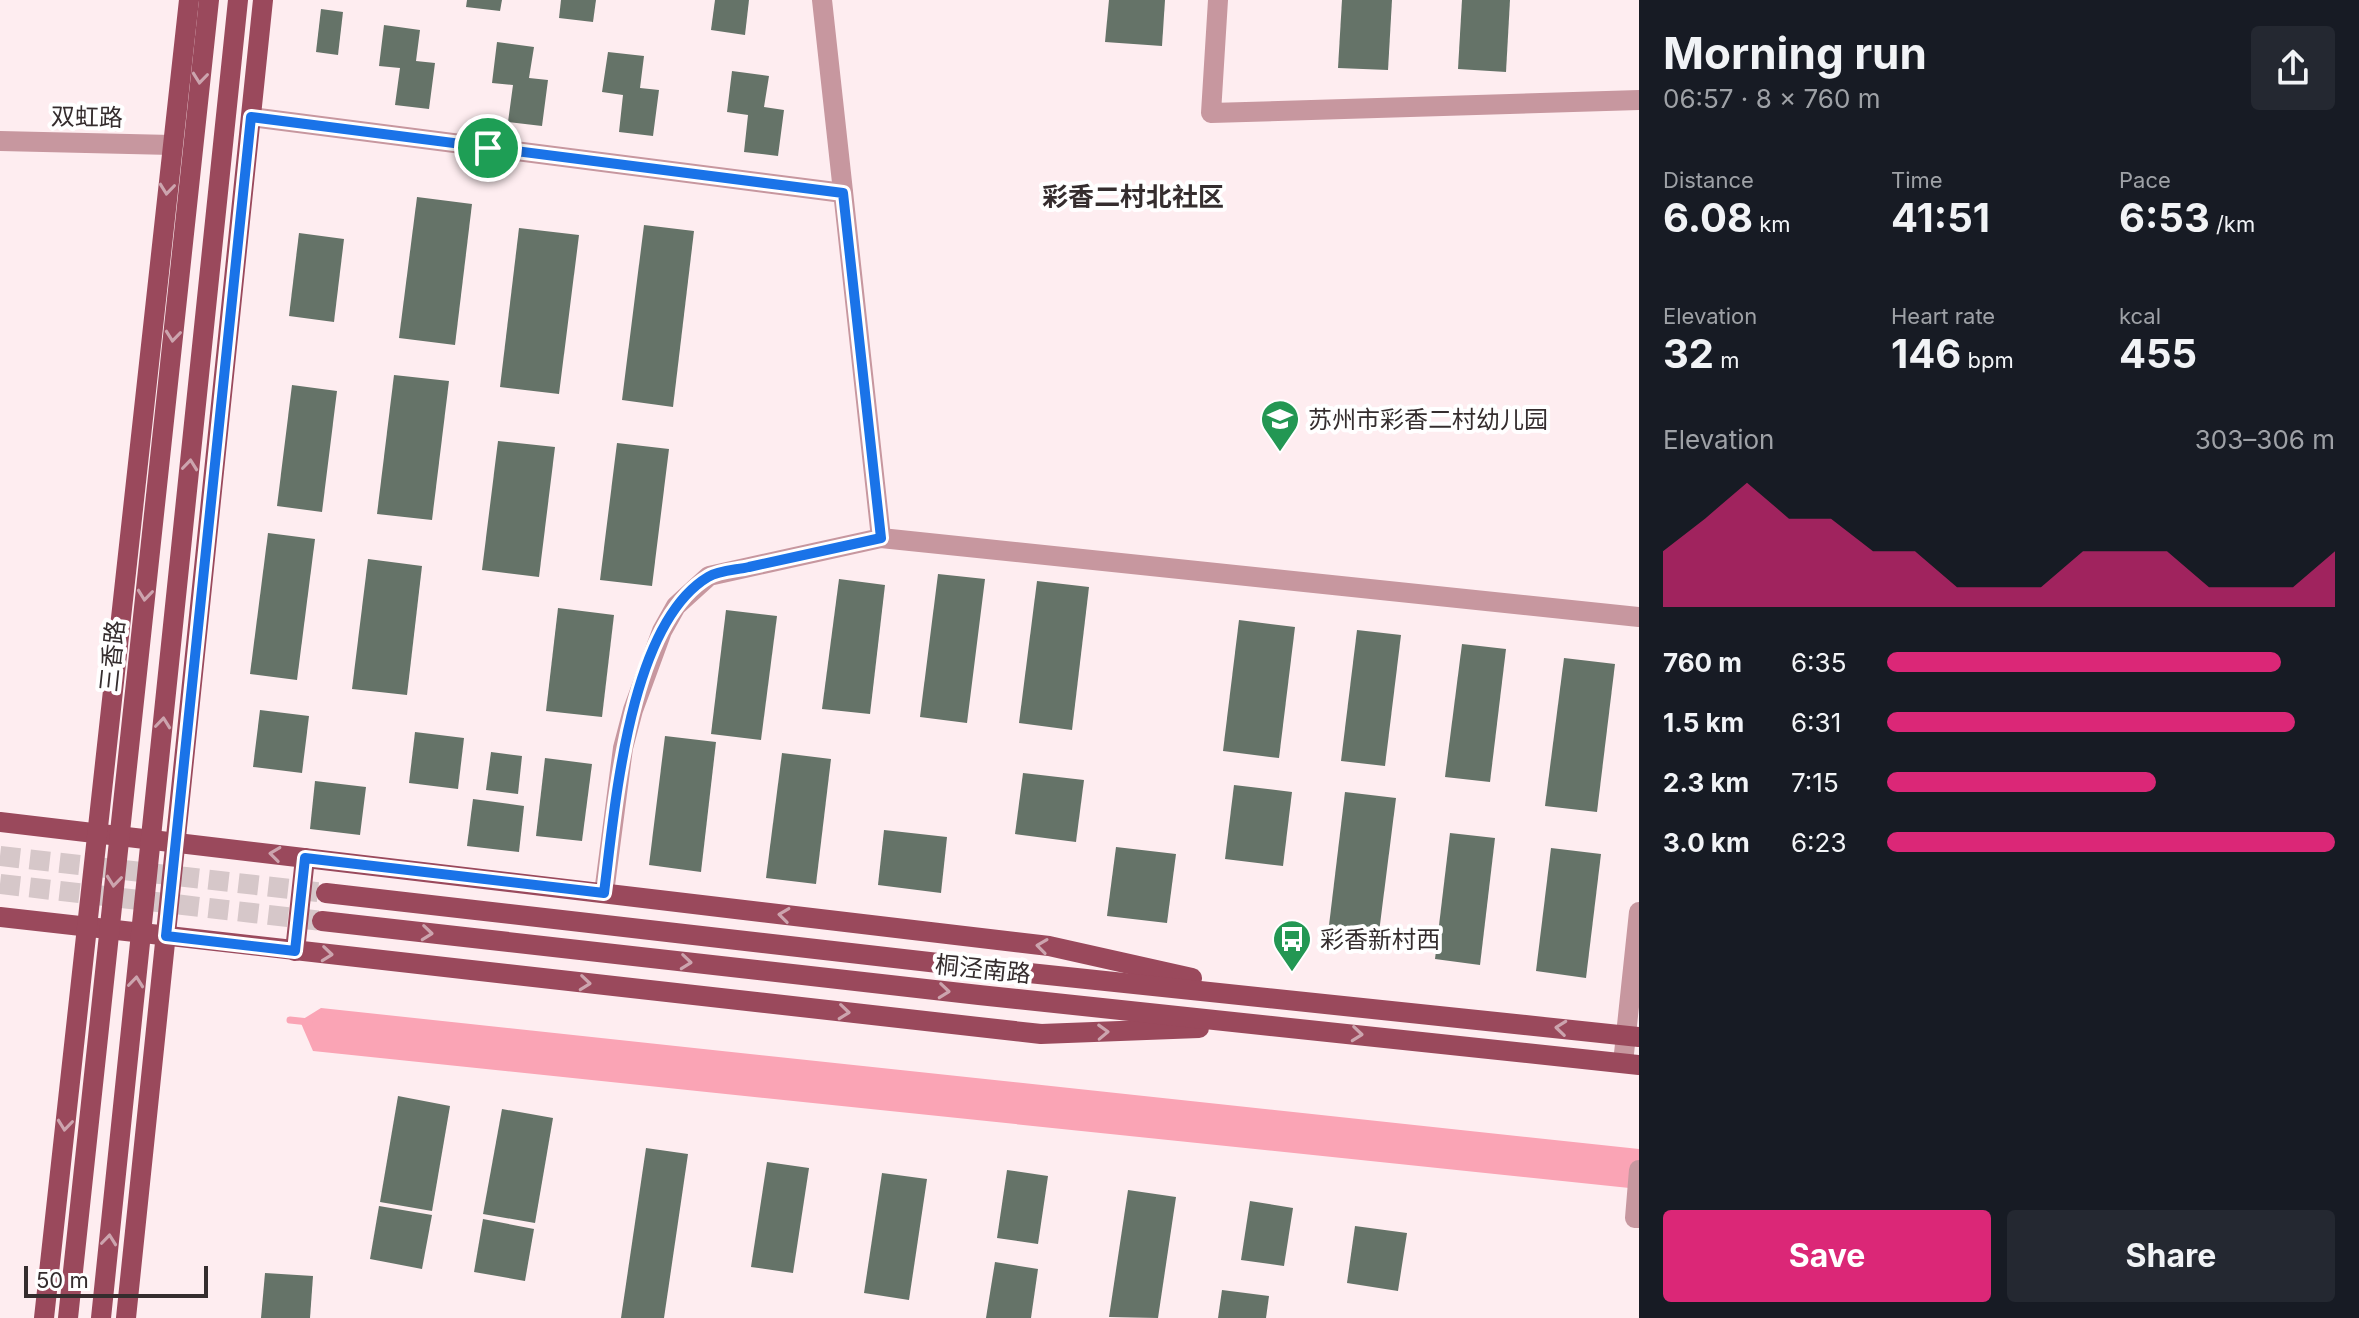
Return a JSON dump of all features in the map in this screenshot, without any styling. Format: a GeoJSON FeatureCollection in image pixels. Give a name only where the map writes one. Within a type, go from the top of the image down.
{"type":"FeatureCollection","features":[{"type":"Feature","properties":{"kind":"main road"},"geometry":{"type":"LineString","coordinates":[[44,1318],[189,0]]}},
{"type":"Feature","properties":{"kind":"main road","name":"三香路"},"geometry":{"type":"LineString","coordinates":[[68,1318],[209,0]]}},
{"type":"Feature","properties":{"kind":"main road"},"geometry":{"type":"LineString","coordinates":[[101,1318],[238,0]]}},
{"type":"Feature","properties":{"kind":"main road"},"geometry":{"type":"LineString","coordinates":[[126,1318],[263,0]]}},
{"type":"Feature","properties":{"kind":"main road"},"geometry":{"type":"LineString","coordinates":[[0,822],[1049,946],[1282,998]]}},
{"type":"Feature","properties":{"kind":"main road"},"geometry":{"type":"LineString","coordinates":[[295,951],[305,858]]}},
{"type":"Feature","properties":{"kind":"main road","name":"桐泾南路"},"geometry":{"type":"LineString","coordinates":[[326,893],[982,968],[1633,1036]]}},
{"type":"Feature","properties":{"kind":"main road"},"geometry":{"type":"LineString","coordinates":[[0,917],[1041,1034],[1279,1026]]}},
{"type":"Feature","properties":{"kind":"main road","name":"桐泾南路"},"geometry":{"type":"LineString","coordinates":[[322,921],[1631,1064]]}},
{"type":"Feature","properties":{"kind":"street"},"geometry":{"type":"LineString","coordinates":[[822,0],[881,538]]}},
{"type":"Feature","properties":{"kind":"street"},"geometry":{"type":"LineString","coordinates":[[1218,0],[1211,113],[1639,100]]}},
{"type":"Feature","properties":{"kind":"street"},"geometry":{"type":"LineString","coordinates":[[251,117],[843,193]]}},
{"type":"Feature","properties":{"kind":"street","name":"双虹路"},"geometry":{"type":"LineString","coordinates":[[0,141],[172,145]]}},
{"type":"Feature","properties":{"kind":"street"},"geometry":{"type":"LineString","coordinates":[[604,893],[623,748],[648,667],[676,606],[709,576],[881,538],[1639,617]]}},
{"type":"Feature","properties":{"kind":"street"},"geometry":{"type":"LineString","coordinates":[[1631,1064],[1639,912]]}},
{"type":"Feature","properties":{"kind":"street"},"geometry":{"type":"LineString","coordinates":[[1638,1210],[1639,1170]]}},
{"type":"Feature","properties":{"kind":"shaded area"},"geometry":{"type":"Polygon","coordinates":[[[321,1008],[1639,1149],[1639,1189],[313,1051],[300,1021],[321,1008]]]}},
{"type":"Feature","properties":{"kind":"building"},"geometry":{"type":"Polygon","coordinates":[[[467,0],[502,0],[500,11],[466,7],[467,0]]]}},
{"type":"Feature","properties":{"kind":"building"},"geometry":{"type":"Polygon","coordinates":[[[561,0],[596,0],[593,22],[559,18],[561,0]]]}},
{"type":"Feature","properties":{"kind":"building"},"geometry":{"type":"Polygon","coordinates":[[[715,0],[749,0],[745,35],[711,30],[715,0]]]}},
{"type":"Feature","properties":{"kind":"building"},"geometry":{"type":"Polygon","coordinates":[[[1109,0],[1165,0],[1162,46],[1105,42],[1109,0]]]}},
{"type":"Feature","properties":{"kind":"building"},"geometry":{"type":"Polygon","coordinates":[[[1342,0],[1392,0],[1388,70],[1338,68],[1342,0]]]}},
{"type":"Feature","properties":{"kind":"building"},"geometry":{"type":"Polygon","coordinates":[[[1462,0],[1510,0],[1506,72],[1458,69],[1462,0]]]}},
{"type":"Feature","properties":{"kind":"building"},"geometry":{"type":"Polygon","coordinates":[[[321,9],[343,12],[338,55],[316,52],[321,9]]]}},
{"type":"Feature","properties":{"kind":"building"},"geometry":{"type":"Polygon","coordinates":[[[384,25],[420,30],[416,61],[435,63],[429,109],[395,105],[400,68],[379,66],[384,25]]]}},
{"type":"Feature","properties":{"kind":"building"},"geometry":{"type":"Polygon","coordinates":[[[497,42],[534,47],[529,78],[548,80],[542,126],[508,122],[513,85],[492,83],[497,42]]]}},
{"type":"Feature","properties":{"kind":"building"},"geometry":{"type":"Polygon","coordinates":[[[608,52],[644,56],[640,88],[659,90],[653,136],[619,132],[623,95],[602,92],[608,52]]]}},
{"type":"Feature","properties":{"kind":"building"},"geometry":{"type":"Polygon","coordinates":[[[732,71],[769,76],[764,107],[784,110],[778,156],[744,152],[748,115],[727,112],[732,71]]]}},
{"type":"Feature","properties":{"kind":"building"},"geometry":{"type":"Polygon","coordinates":[[[417,197],[472,204],[455,345],[399,338],[417,197]]]}},
{"type":"Feature","properties":{"kind":"building"},"geometry":{"type":"Polygon","coordinates":[[[644,225],[694,231],[673,407],[622,400],[644,225]]]}},
{"type":"Feature","properties":{"kind":"building"},"geometry":{"type":"Polygon","coordinates":[[[519,228],[579,235],[559,394],[500,387],[519,228]]]}},
{"type":"Feature","properties":{"kind":"building"},"geometry":{"type":"Polygon","coordinates":[[[299,233],[344,239],[334,322],[289,316],[299,233]]]}},
{"type":"Feature","properties":{"kind":"building"},"geometry":{"type":"Polygon","coordinates":[[[394,375],[449,381],[432,520],[377,514],[394,375]]]}},
{"type":"Feature","properties":{"kind":"building"},"geometry":{"type":"Polygon","coordinates":[[[292,385],[337,391],[322,512],[277,506],[292,385]]]}},
{"type":"Feature","properties":{"kind":"building"},"geometry":{"type":"Polygon","coordinates":[[[498,441],[555,447],[539,577],[482,570],[498,441]]]}},
{"type":"Feature","properties":{"kind":"building"},"geometry":{"type":"Polygon","coordinates":[[[617,443],[669,449],[652,586],[600,580],[617,443]]]}},
{"type":"Feature","properties":{"kind":"building"},"geometry":{"type":"Polygon","coordinates":[[[268,533],[315,539],[297,680],[250,674],[268,533]]]}},
{"type":"Feature","properties":{"kind":"building"},"geometry":{"type":"Polygon","coordinates":[[[368,559],[422,566],[407,695],[352,689],[368,559]]]}},
{"type":"Feature","properties":{"kind":"building"},"geometry":{"type":"Polygon","coordinates":[[[938,574],[985,579],[967,723],[920,717],[938,574]]]}},
{"type":"Feature","properties":{"kind":"building"},"geometry":{"type":"Polygon","coordinates":[[[839,579],[885,585],[870,714],[822,709],[839,579]]]}},
{"type":"Feature","properties":{"kind":"building"},"geometry":{"type":"Polygon","coordinates":[[[1037,581],[1089,587],[1072,730],[1019,723],[1037,581]]]}},
{"type":"Feature","properties":{"kind":"building"},"geometry":{"type":"Polygon","coordinates":[[[558,608],[614,615],[602,717],[546,711],[558,608]]]}},
{"type":"Feature","properties":{"kind":"building"},"geometry":{"type":"Polygon","coordinates":[[[726,610],[777,616],[761,740],[711,734],[726,610]]]}},
{"type":"Feature","properties":{"kind":"building"},"geometry":{"type":"Polygon","coordinates":[[[1239,620],[1295,627],[1279,758],[1223,751],[1239,620]]]}},
{"type":"Feature","properties":{"kind":"building"},"geometry":{"type":"Polygon","coordinates":[[[1357,630],[1401,635],[1385,766],[1341,761],[1357,630]]]}},
{"type":"Feature","properties":{"kind":"building"},"geometry":{"type":"Polygon","coordinates":[[[1462,644],[1506,649],[1490,782],[1445,777],[1462,644]]]}},
{"type":"Feature","properties":{"kind":"building"},"geometry":{"type":"Polygon","coordinates":[[[1564,658],[1615,664],[1597,812],[1545,806],[1564,658]]]}},
{"type":"Feature","properties":{"kind":"building"},"geometry":{"type":"Polygon","coordinates":[[[260,710],[309,716],[302,773],[253,767],[260,710]]]}},
{"type":"Feature","properties":{"kind":"building"},"geometry":{"type":"Polygon","coordinates":[[[415,732],[464,738],[458,789],[409,783],[415,732]]]}},
{"type":"Feature","properties":{"kind":"building"},"geometry":{"type":"Polygon","coordinates":[[[665,736],[716,742],[701,872],[649,865],[665,736]]]}},
{"type":"Feature","properties":{"kind":"building"},"geometry":{"type":"Polygon","coordinates":[[[491,752],[522,756],[518,794],[486,790],[491,752]]]}},
{"type":"Feature","properties":{"kind":"building"},"geometry":{"type":"Polygon","coordinates":[[[782,753],[831,759],[816,884],[766,878],[782,753]]]}},
{"type":"Feature","properties":{"kind":"building"},"geometry":{"type":"Polygon","coordinates":[[[545,758],[592,764],[582,841],[536,836],[545,758]]]}},
{"type":"Feature","properties":{"kind":"building"},"geometry":{"type":"Polygon","coordinates":[[[1023,773],[1084,780],[1076,842],[1015,834],[1023,773]]]}},
{"type":"Feature","properties":{"kind":"building"},"geometry":{"type":"Polygon","coordinates":[[[315,781],[366,787],[360,835],[310,829],[315,781]]]}},
{"type":"Feature","properties":{"kind":"building"},"geometry":{"type":"Polygon","coordinates":[[[1234,785],[1292,792],[1283,866],[1225,859],[1234,785]]]}},
{"type":"Feature","properties":{"kind":"building"},"geometry":{"type":"Polygon","coordinates":[[[1345,792],[1396,798],[1377,948],[1327,942],[1345,792]]]}},
{"type":"Feature","properties":{"kind":"building"},"geometry":{"type":"Polygon","coordinates":[[[473,799],[524,806],[519,852],[467,846],[473,799]]]}},
{"type":"Feature","properties":{"kind":"building"},"geometry":{"type":"Polygon","coordinates":[[[884,830],[947,837],[941,893],[878,885],[884,830]]]}},
{"type":"Feature","properties":{"kind":"building"},"geometry":{"type":"Polygon","coordinates":[[[1450,833],[1495,838],[1480,965],[1435,959],[1450,833]]]}},
{"type":"Feature","properties":{"kind":"building"},"geometry":{"type":"Polygon","coordinates":[[[1116,847],[1176,854],[1167,923],[1107,916],[1116,847]]]}},
{"type":"Feature","properties":{"kind":"building"},"geometry":{"type":"Polygon","coordinates":[[[1551,848],[1601,854],[1586,978],[1536,971],[1551,848]]]}},
{"type":"Feature","properties":{"kind":"building"},"geometry":{"type":"Polygon","coordinates":[[[398,1096],[450,1106],[432,1211],[380,1202],[398,1096]]]}},
{"type":"Feature","properties":{"kind":"building"},"geometry":{"type":"Polygon","coordinates":[[[502,1109],[553,1118],[535,1223],[483,1214],[502,1109]]]}},
{"type":"Feature","properties":{"kind":"building"},"geometry":{"type":"Polygon","coordinates":[[[646,1148],[688,1154],[664,1318],[621,1318],[646,1148]]]}},
{"type":"Feature","properties":{"kind":"building"},"geometry":{"type":"Polygon","coordinates":[[[767,1162],[809,1168],[793,1273],[751,1267],[767,1162]]]}},
{"type":"Feature","properties":{"kind":"building"},"geometry":{"type":"Polygon","coordinates":[[[1007,1170],[1048,1176],[1038,1244],[997,1238],[1007,1170]]]}},
{"type":"Feature","properties":{"kind":"building"},"geometry":{"type":"Polygon","coordinates":[[[882,1173],[927,1179],[909,1300],[864,1293],[882,1173]]]}},
{"type":"Feature","properties":{"kind":"building"},"geometry":{"type":"Polygon","coordinates":[[[1128,1190],[1176,1197],[1158,1318],[1109,1317],[1128,1190]]]}},
{"type":"Feature","properties":{"kind":"building"},"geometry":{"type":"Polygon","coordinates":[[[1250,1201],[1293,1208],[1284,1266],[1241,1260],[1250,1201]]]}},
{"type":"Feature","properties":{"kind":"building"},"geometry":{"type":"Polygon","coordinates":[[[379,1206],[432,1215],[422,1269],[370,1259],[379,1206]]]}},
{"type":"Feature","properties":{"kind":"building"},"geometry":{"type":"Polygon","coordinates":[[[483,1219],[534,1229],[525,1281],[474,1272],[483,1219]]]}},
{"type":"Feature","properties":{"kind":"building"},"geometry":{"type":"Polygon","coordinates":[[[1355,1226],[1407,1233],[1398,1291],[1347,1283],[1355,1226]]]}},
{"type":"Feature","properties":{"kind":"building"},"geometry":{"type":"Polygon","coordinates":[[[995,1262],[1038,1269],[1031,1318],[986,1318],[995,1262]]]}},
{"type":"Feature","properties":{"kind":"building"},"geometry":{"type":"Polygon","coordinates":[[[265,1273],[313,1276],[310,1318],[261,1318],[265,1273]]]}},
{"type":"Feature","properties":{"kind":"building"},"geometry":{"type":"Polygon","coordinates":[[[1222,1290],[1269,1296],[1266,1318],[1218,1318],[1222,1290]]]}},
{"type":"Feature","properties":{"kind":"waterway"},"geometry":{"type":"LineString","coordinates":[[290,1020],[309,1022]]}},
{"type":"Feature","properties":{"kind":"tunnel"},"geometry":{"type":"LineString","coordinates":[[0,856],[326,893]]}},
{"type":"Feature","properties":{"kind":"tunnel"},"geometry":{"type":"LineString","coordinates":[[0,884],[322,921]]}},
{"type":"Feature","properties":{"kind":"place","name":"苏州市彩香二村幼儿园"},"geometry":{"type":"Point","coordinates":[1280,453]}},
{"type":"Feature","properties":{"kind":"place","name":"彩香新村西"},"geometry":{"type":"Point","coordinates":[1292,973]}},
{"type":"Feature","properties":{"kind":"district","name":"彩香二村北社区"},"geometry":{"type":"Point","coordinates":[1133,196]}},
{"type":"Feature","properties":{"kind":"route"},"geometry":{"type":"LineString","coordinates":[[251,117],[488,148],[843,193],[881,538],[709,576],[676,606],[648,667],[623,748],[604,893],[305,858],[295,951],[166,936],[251,117]]}}]}
